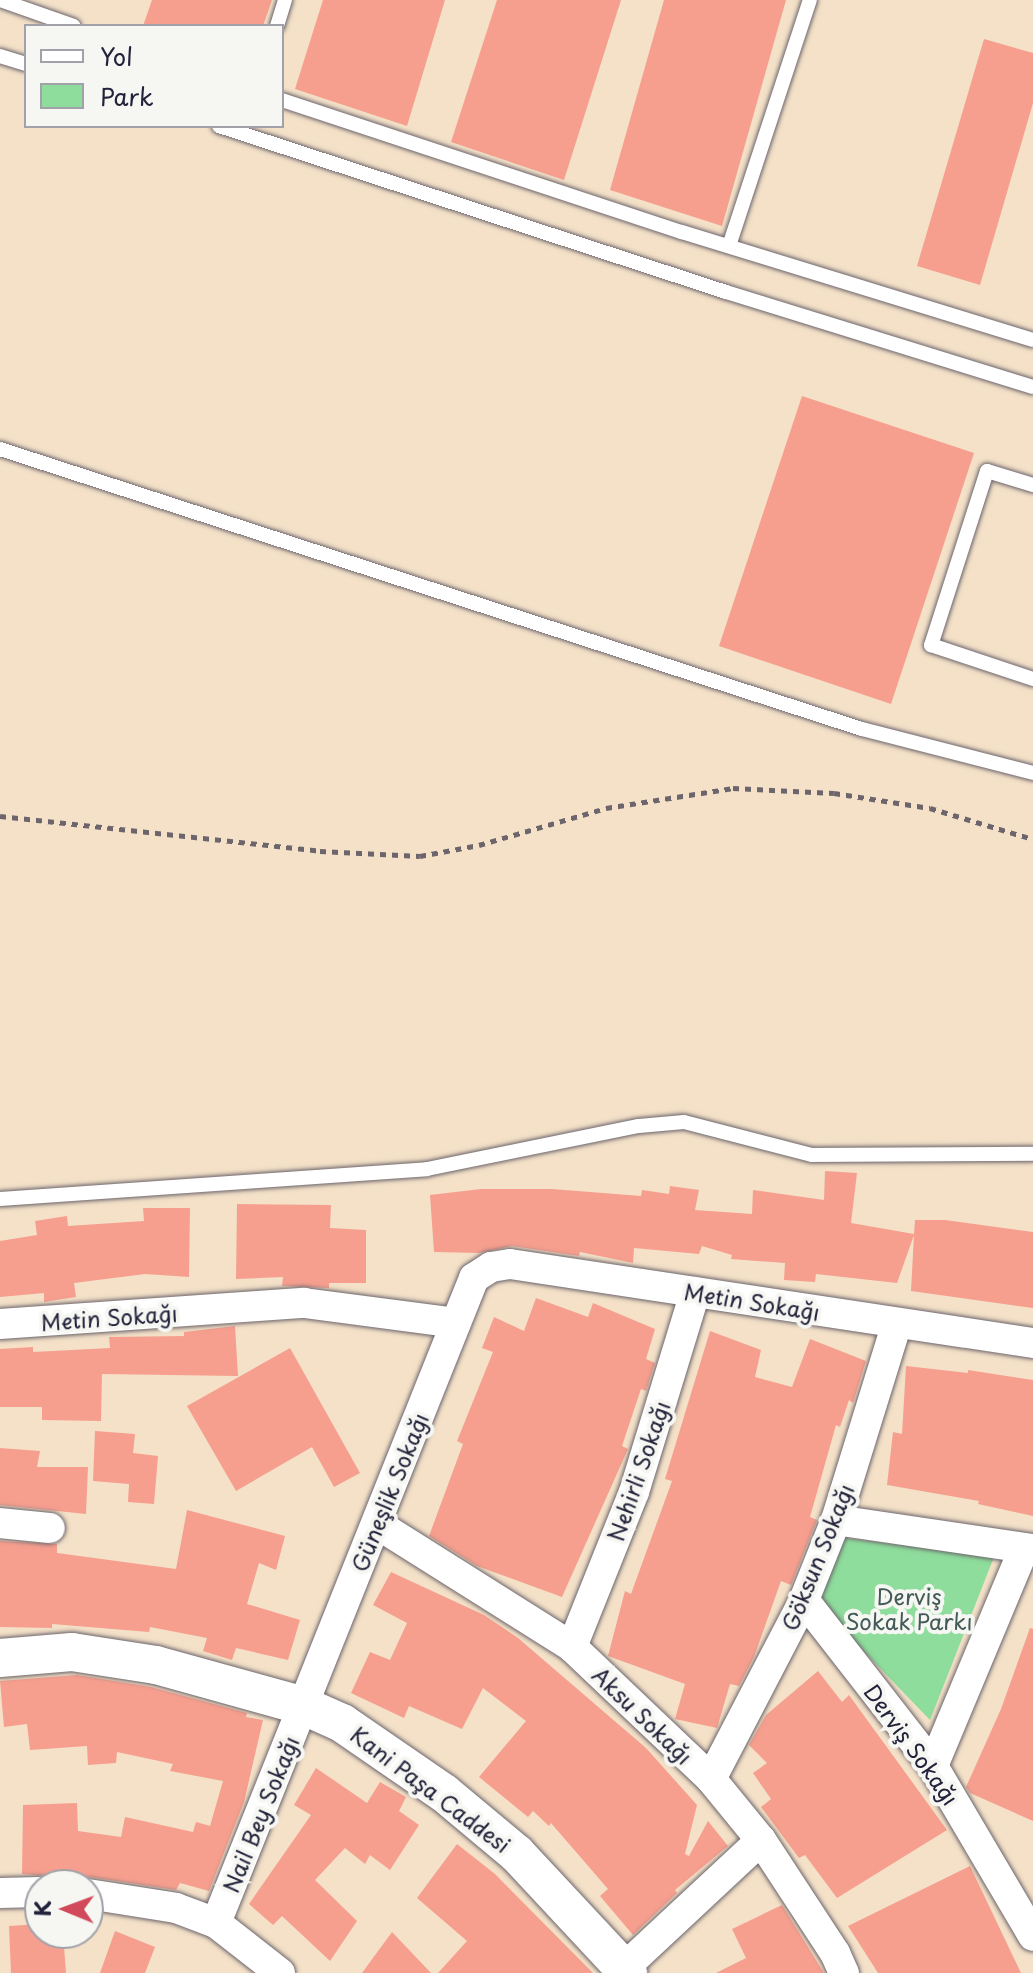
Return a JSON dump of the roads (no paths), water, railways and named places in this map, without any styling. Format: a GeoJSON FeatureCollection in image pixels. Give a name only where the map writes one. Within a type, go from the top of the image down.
{"type":"FeatureCollection","features":[{"type":"Feature","properties":{"kind":"street","name":"Metin Sokağı"},"geometry":{"type":"LineString","coordinates":[[474,1278],[491,1267],[510,1264],[1033,1343]]}},
{"type":"Feature","properties":{"kind":"street","name":"Güneşlik Sokağı"},"geometry":{"type":"LineString","coordinates":[[304,1706],[474,1278]]}},
{"type":"Feature","properties":{"kind":"street","name":"Nehirli Sokağı"},"geometry":{"type":"LineString","coordinates":[[572,1647],[634,1492],[695,1292]]}},
{"type":"Feature","properties":{"kind":"street","name":"Metin Sokağı"},"geometry":{"type":"LineString","coordinates":[[0,1324],[304,1303],[456,1323]]}},
{"type":"Feature","properties":{"kind":"street","name":"Göksun Sokağı"},"geometry":{"type":"LineString","coordinates":[[711,1779],[804,1600],[836,1520],[897,1323]]}},
{"type":"Feature","properties":{"kind":"street"},"geometry":{"type":"LineString","coordinates":[[836,1520],[1028,1549],[933,1766]]}},
{"type":"Feature","properties":{"kind":"street"},"geometry":{"type":"LineString","coordinates":[[0,1523],[50,1528]]}},
{"type":"Feature","properties":{"kind":"street","name":"Aksu Sokağı"},"geometry":{"type":"LineString","coordinates":[[377,1524],[572,1647],[711,1779],[761,1840],[835,1953],[844,1973]]}},
{"type":"Feature","properties":{"kind":"street","name":"Derviş Sokağı"},"geometry":{"type":"LineString","coordinates":[[804,1600],[933,1766],[1033,1936]]}},
{"type":"Feature","properties":{"kind":"street","name":"Kani Paşa Caddesi"},"geometry":{"type":"LineString","coordinates":[[0,1658],[72,1652],[156,1665],[304,1706],[376,1744],[444,1793],[517,1854],[626,1970]]}},
{"type":"Feature","properties":{"kind":"street","name":"Nail Bey Sokağı"},"geometry":{"type":"LineString","coordinates":[[216,1923],[304,1706]]}},
{"type":"Feature","properties":{"kind":"street"},"geometry":{"type":"LineString","coordinates":[[626,1970],[761,1840]]}},
{"type":"Feature","properties":{"kind":"street"},"geometry":{"type":"LineString","coordinates":[[0,1893],[24,1892]]}},
{"type":"Feature","properties":{"kind":"street"},"geometry":{"type":"LineString","coordinates":[[104,1897],[176,1908],[216,1923],[280,1973]]}},
{"type":"Feature","properties":{"kind":"lane"},"geometry":{"type":"LineString","coordinates":[[0,0],[68,24]]}},
{"type":"Feature","properties":{"kind":"lane"},"geometry":{"type":"LineString","coordinates":[[278,24],[285,0]]}},
{"type":"Feature","properties":{"kind":"lane"},"geometry":{"type":"LineString","coordinates":[[729,246],[810,0]]}},
{"type":"Feature","properties":{"kind":"lane"},"geometry":{"type":"LineString","coordinates":[[0,56],[24,63]]}},
{"type":"Feature","properties":{"kind":"lane"},"geometry":{"type":"LineString","coordinates":[[284,101],[729,246],[1033,340]]}},
{"type":"Feature","properties":{"kind":"lane"},"geometry":{"type":"LineString","coordinates":[[225,128],[726,292],[1033,387]]}},
{"type":"Feature","properties":{"kind":"lane"},"geometry":{"type":"LineString","coordinates":[[0,449],[862,729],[1033,773]]}},
{"type":"Feature","properties":{"kind":"lane"},"geometry":{"type":"LineString","coordinates":[[1033,485],[987,471],[931,645],[1033,679]]}},
{"type":"Feature","properties":{"kind":"lane"},"geometry":{"type":"LineString","coordinates":[[0,1199],[427,1169],[639,1126],[684,1122],[812,1155],[1033,1154]]}},
{"type":"Feature","properties":{"kind":"park label","name":"Derviş Sokak Parkı"},"geometry":{"type":"Point","coordinates":[909,1608]}}]}
